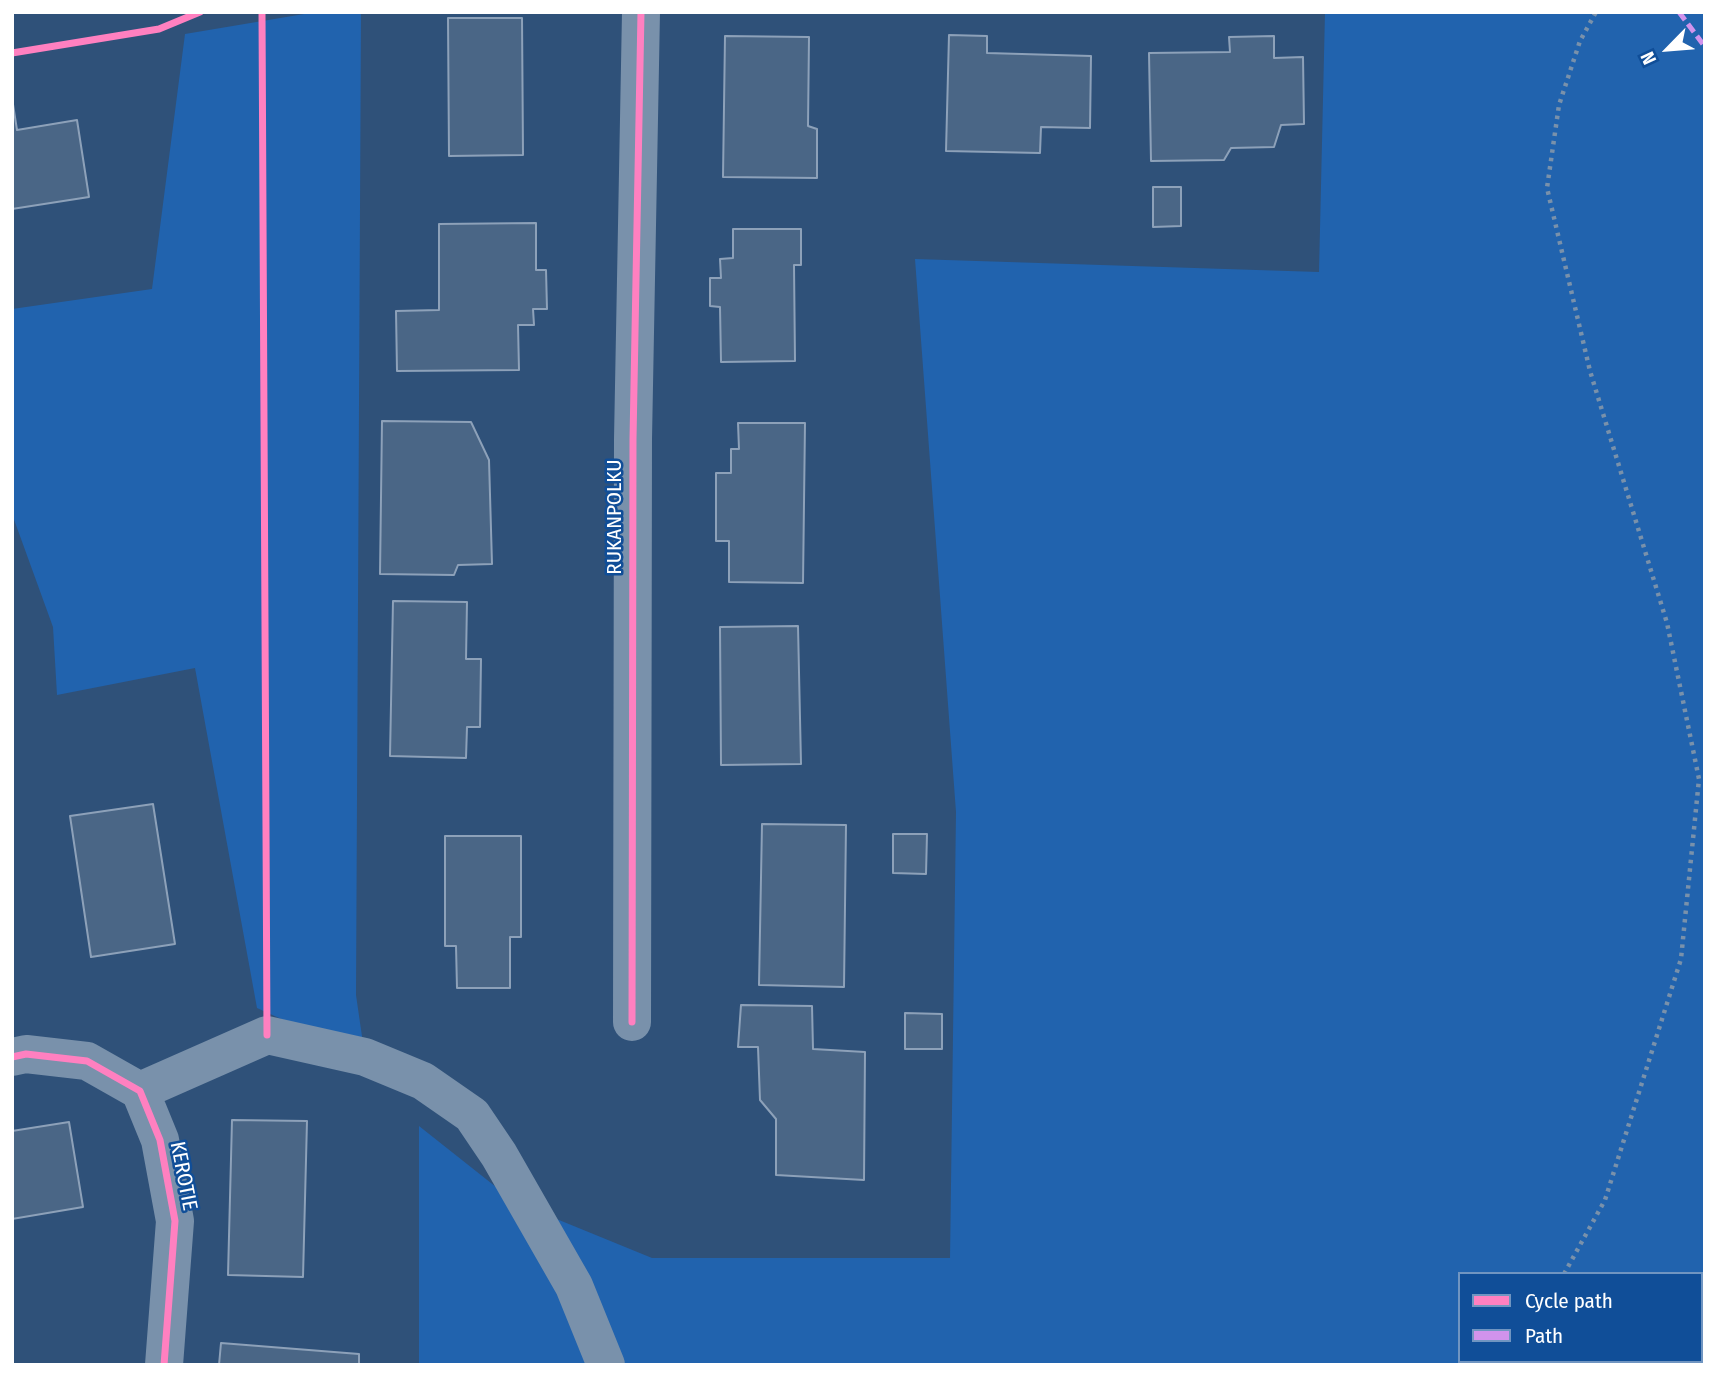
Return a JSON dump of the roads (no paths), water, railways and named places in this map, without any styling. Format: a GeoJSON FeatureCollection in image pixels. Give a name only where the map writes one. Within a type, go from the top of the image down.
{"type":"FeatureCollection","features":[{"type":"Feature","properties":{"kind":"street","name":"RUKANPOLKU"},"geometry":{"type":"LineString","coordinates":[[632,1022],[633,453],[641,12]]}},
{"type":"Feature","properties":{"kind":"street"},"geometry":{"type":"LineString","coordinates":[[12,1057],[26,1054],[86,1061],[140,1091],[267,1035],[365,1057],[424,1081],[472,1115],[499,1155],[574,1286],[606,1365]]}},
{"type":"Feature","properties":{"kind":"street","name":"KEROTIE"},"geometry":{"type":"LineString","coordinates":[[140,1091],[160,1140],[175,1221],[164,1365]]}}]}
